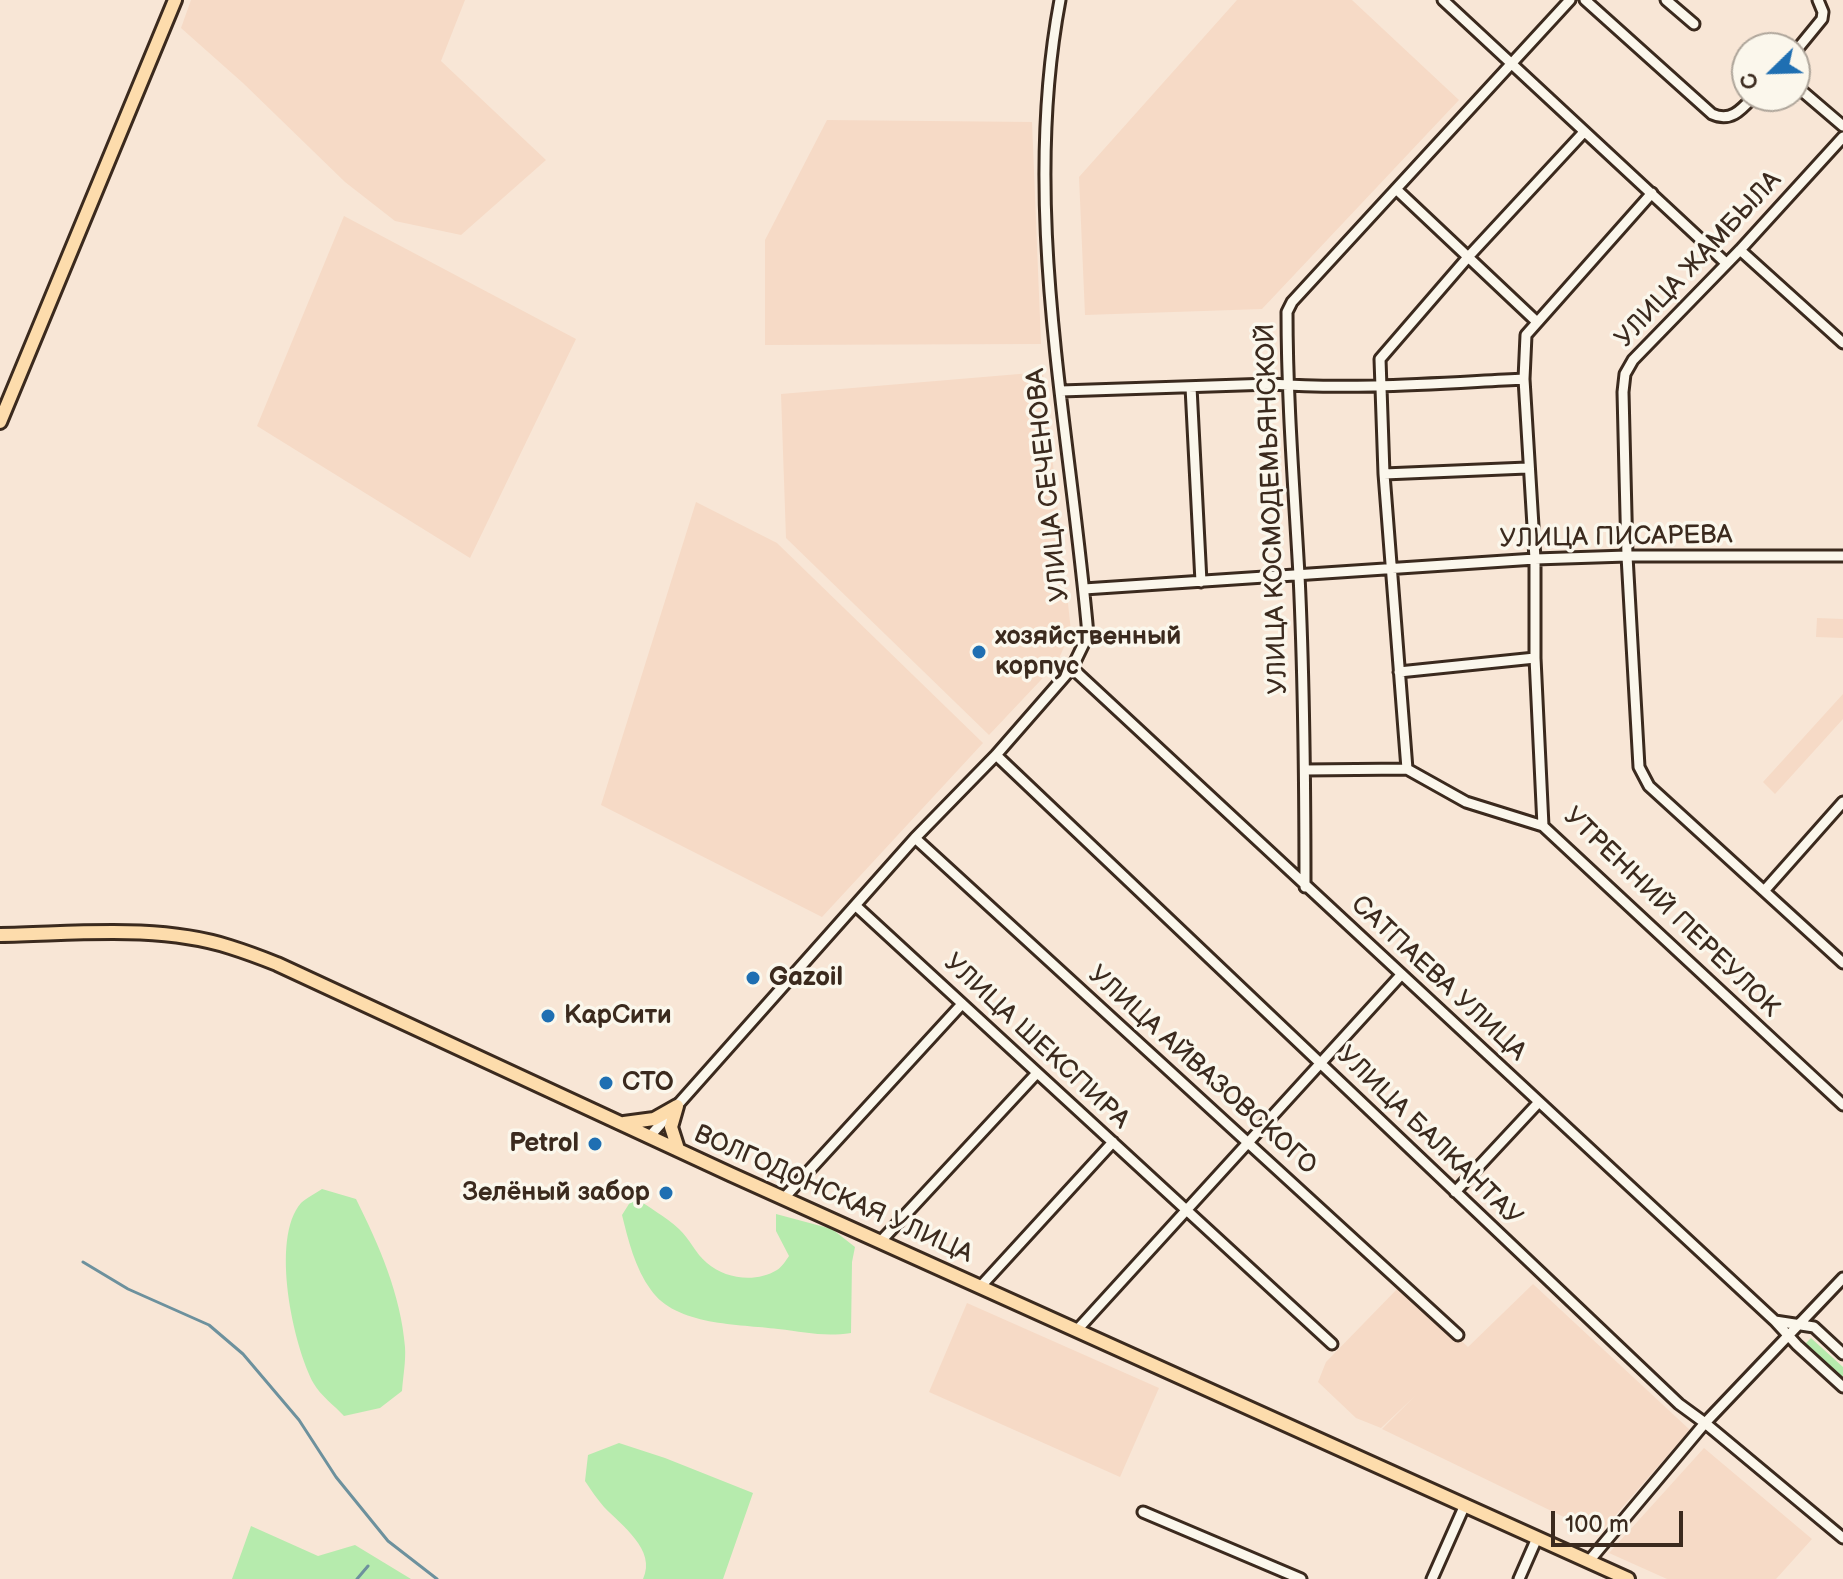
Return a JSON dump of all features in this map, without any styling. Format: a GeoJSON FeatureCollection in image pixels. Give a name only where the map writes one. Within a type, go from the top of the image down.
{"type":"FeatureCollection","features":[{"type":"Feature","properties":{"kind":"main road"},"geometry":{"type":"LineString","coordinates":[[0,422],[175,0]]}},
{"type":"Feature","properties":{"kind":"main road","name":"ВОЛГОДОНСКАЯ УЛИЦА"},"geometry":{"type":"LineString","coordinates":[[0,935],[126,933],[177,936],[229,946],[277,964],[620,1124],[1589,1561],[1606,1574],[1628,1579]]}},
{"type":"Feature","properties":{"kind":"main road"},"geometry":{"type":"LineString","coordinates":[[620,1124],[654,1119],[677,1106]]}},
{"type":"Feature","properties":{"kind":"main road"},"geometry":{"type":"LineString","coordinates":[[677,1106],[671,1127],[678,1149]]}},
{"type":"Feature","properties":{"kind":"street","name":"УЛИЦА СЕЧЕНОВА"},"geometry":{"type":"LineString","coordinates":[[650,1136],[915,838],[996,755],[1072,668],[1088,635],[1048,270],[1044,140],[1054,31],[1060,0]]}},
{"type":"Feature","properties":{"kind":"street"},"geometry":{"type":"LineString","coordinates":[[1443,0],[1726,263]]}},
{"type":"Feature","properties":{"kind":"street","name":"УЛИЦА КОСМОДЕМЬЯНСКОЙ"},"geometry":{"type":"LineString","coordinates":[[1305,887],[1299,577],[1287,385],[1287,312],[1292,302],[1570,0]]}},
{"type":"Feature","properties":{"kind":"street"},"geometry":{"type":"LineString","coordinates":[[1585,0],[1712,114],[1725,118],[1735,112]]}},
{"type":"Feature","properties":{"kind":"street"},"geometry":{"type":"LineString","coordinates":[[1666,0],[1694,24]]}},
{"type":"Feature","properties":{"kind":"street"},"geometry":{"type":"LineString","coordinates":[[1811,32],[1822,19],[1823,12],[1818,0]]}},
{"type":"Feature","properties":{"kind":"street"},"geometry":{"type":"LineString","coordinates":[[1811,99],[1843,126]]}},
{"type":"Feature","properties":{"kind":"street"},"geometry":{"type":"LineString","coordinates":[[1407,769],[1390,571],[1380,359],[1469,256],[1584,132]]}},
{"type":"Feature","properties":{"kind":"street","name":"УЛИЦА ЖАМБЫЛА"},"geometry":{"type":"LineString","coordinates":[[1843,137],[1740,250],[1633,360],[1625,374],[1623,392],[1627,556],[1639,767],[1649,786],[1843,963]]}},
{"type":"Feature","properties":{"kind":"street"},"geometry":{"type":"LineString","coordinates":[[1396,189],[1537,322]]}},
{"type":"Feature","properties":{"kind":"street","name":"УТРЕННИЙ ПЕРЕУЛОК"},"geometry":{"type":"LineString","coordinates":[[1652,193],[1526,335],[1527,468],[1535,559],[1535,658],[1543,826],[1843,1105]]}},
{"type":"Feature","properties":{"kind":"street"},"geometry":{"type":"LineString","coordinates":[[1740,250],[1843,343]]}},
{"type":"Feature","properties":{"kind":"street"},"geometry":{"type":"LineString","coordinates":[[1061,391],[1287,385],[1380,386],[1524,379]]}},
{"type":"Feature","properties":{"kind":"street"},"geometry":{"type":"LineString","coordinates":[[1191,387],[1201,582]]}},
{"type":"Feature","properties":{"kind":"street"},"geometry":{"type":"LineString","coordinates":[[1384,474],[1527,468]]}},
{"type":"Feature","properties":{"kind":"street","name":"УЛИЦА ПИСАРЕВА"},"geometry":{"type":"LineString","coordinates":[[1084,589],[1535,559],[1843,556]]}},
{"type":"Feature","properties":{"kind":"street"},"geometry":{"type":"LineString","coordinates":[[1399,672],[1535,658]]}},
{"type":"Feature","properties":{"kind":"street","name":"САТПАЕВА УЛИЦА"},"geometry":{"type":"LineString","coordinates":[[1072,668],[1843,1387]]}},
{"type":"Feature","properties":{"kind":"street","name":"УЛИЦА БАЛКАНТАУ"},"geometry":{"type":"LineString","coordinates":[[996,755],[1679,1404],[1843,1538]]}},
{"type":"Feature","properties":{"kind":"street"},"geometry":{"type":"LineString","coordinates":[[1305,770],[1407,769],[1466,802],[1543,826]]}},
{"type":"Feature","properties":{"kind":"street"},"geometry":{"type":"LineString","coordinates":[[1764,891],[1843,802]]}},
{"type":"Feature","properties":{"kind":"street","name":"УЛИЦА АЙВАЗОВСКОГО"},"geometry":{"type":"LineString","coordinates":[[915,838],[1458,1335]]}},
{"type":"Feature","properties":{"kind":"street","name":"УЛИЦА ШЕКСПИРА"},"geometry":{"type":"LineString","coordinates":[[856,906],[1332,1344]]}},
{"type":"Feature","properties":{"kind":"street"},"geometry":{"type":"LineString","coordinates":[[1077,1330],[1401,975]]}},
{"type":"Feature","properties":{"kind":"street"},"geometry":{"type":"LineString","coordinates":[[784,1198],[962,1004]]}},
{"type":"Feature","properties":{"kind":"street"},"geometry":{"type":"LineString","coordinates":[[880,1242],[1037,1073]]}},
{"type":"Feature","properties":{"kind":"street"},"geometry":{"type":"LineString","coordinates":[[1455,1192],[1539,1102]]}},
{"type":"Feature","properties":{"kind":"street"},"geometry":{"type":"LineString","coordinates":[[981,1286],[1113,1142]]}},
{"type":"Feature","properties":{"kind":"street"},"geometry":{"type":"LineString","coordinates":[[1589,1561],[1705,1423],[1843,1278]]}},
{"type":"Feature","properties":{"kind":"street"},"geometry":{"type":"LineString","coordinates":[[1775,1321],[1814,1327],[1843,1354]]}},
{"type":"Feature","properties":{"kind":"street"},"geometry":{"type":"LineString","coordinates":[[1432,1579],[1464,1507]]}},
{"type":"Feature","properties":{"kind":"street"},"geometry":{"type":"LineString","coordinates":[[1143,1512],[1301,1579]]}},
{"type":"Feature","properties":{"kind":"street"},"geometry":{"type":"LineString","coordinates":[[1519,1579],[1537,1538]]}},
{"type":"Feature","properties":{"kind":"shaded area"},"geometry":{"type":"Polygon","coordinates":[[[191,0],[465,0],[441,61],[546,160],[461,235],[395,221],[345,182],[181,28],[191,0]]]}},
{"type":"Feature","properties":{"kind":"shaded area"},"geometry":{"type":"Polygon","coordinates":[[[1237,0],[1352,0],[1459,100],[1262,309],[1085,315],[1079,177],[1237,0]]]}},
{"type":"Feature","properties":{"kind":"shaded area"},"geometry":{"type":"Polygon","coordinates":[[[827,120],[1032,122],[1041,344],[765,345],[765,240],[827,120]]]}},
{"type":"Feature","properties":{"kind":"shaded area"},"geometry":{"type":"Polygon","coordinates":[[[344,216],[576,339],[470,558],[257,426],[344,216]]]}},
{"type":"Feature","properties":{"kind":"shaded area"},"geometry":{"type":"Polygon","coordinates":[[[1043,372],[1071,631],[1057,663],[989,735],[786,538],[781,394],[1043,372]]]}},
{"type":"Feature","properties":{"kind":"shaded area"},"geometry":{"type":"Polygon","coordinates":[[[696,502],[777,543],[983,743],[822,917],[601,805],[696,502]]]}},
{"type":"Feature","properties":{"kind":"shaded area"},"geometry":{"type":"Polygon","coordinates":[[[1817,618],[1843,619],[1843,638],[1816,637],[1817,618]]]}},
{"type":"Feature","properties":{"kind":"shaded area"},"geometry":{"type":"Polygon","coordinates":[[[1843,694],[1843,719],[1775,794],[1763,782],[1843,694]]]}},
{"type":"Feature","properties":{"kind":"shaded area"},"geometry":{"type":"Polygon","coordinates":[[[1533,1284],[1690,1430],[1599,1534],[1382,1429],[1415,1396],[1381,1428],[1356,1418],[1318,1382],[1326,1362],[1401,1285],[1468,1347],[1533,1284]]]}},
{"type":"Feature","properties":{"kind":"shaded area"},"geometry":{"type":"Polygon","coordinates":[[[967,1303],[1159,1388],[1120,1477],[929,1392],[967,1303]]]}},
{"type":"Feature","properties":{"kind":"shaded area"},"geometry":{"type":"Polygon","coordinates":[[[1704,1448],[1812,1539],[1776,1579],[1667,1579],[1609,1553],[1704,1448]]]}},
{"type":"Feature","properties":{"kind":"green space"},"geometry":{"type":"Polygon","coordinates":[[[322,1189],[356,1199],[388,1271],[399,1308],[405,1347],[402,1391],[380,1408],[344,1416],[317,1388],[306,1367],[292,1319],[288,1292],[287,1241],[292,1219],[301,1203],[322,1189]]]}},
{"type":"Feature","properties":{"kind":"green space"},"geometry":{"type":"Polygon","coordinates":[[[634,1196],[679,1229],[707,1263],[732,1276],[750,1278],[769,1274],[779,1269],[789,1256],[776,1231],[776,1214],[832,1229],[855,1247],[851,1333],[823,1334],[727,1324],[676,1311],[651,1290],[633,1254],[622,1215],[634,1196]]]}},
{"type":"Feature","properties":{"kind":"green space"},"geometry":{"type":"Polygon","coordinates":[[[1811,1338],[1843,1367],[1843,1390],[1799,1350],[1811,1338]]]}},
{"type":"Feature","properties":{"kind":"green space"},"geometry":{"type":"Polygon","coordinates":[[[619,1443],[753,1493],[723,1579],[643,1579],[646,1568],[641,1548],[628,1530],[601,1504],[585,1481],[588,1455],[619,1443]]]}},
{"type":"Feature","properties":{"kind":"green space"},"geometry":{"type":"Polygon","coordinates":[[[251,1526],[318,1556],[355,1545],[411,1579],[232,1579],[251,1526]]]}},
{"type":"Feature","properties":{"kind":"waterway"},"geometry":{"type":"LineString","coordinates":[[83,1262],[128,1289],[209,1325],[243,1354],[299,1420],[336,1477],[388,1541],[437,1579]]}},
{"type":"Feature","properties":{"kind":"waterway"},"geometry":{"type":"LineString","coordinates":[[357,1579],[368,1566]]}},
{"type":"Feature","properties":{"kind":"place","name":"хозяйственный корпус"},"geometry":{"type":"Point","coordinates":[979,652]}},
{"type":"Feature","properties":{"kind":"place","name":"Gazoil"},"geometry":{"type":"Point","coordinates":[753,978]}},
{"type":"Feature","properties":{"kind":"place","name":"КарСити"},"geometry":{"type":"Point","coordinates":[548,1016]}},
{"type":"Feature","properties":{"kind":"place","name":"СТО"},"geometry":{"type":"Point","coordinates":[606,1083]}},
{"type":"Feature","properties":{"kind":"place","name":"Petrol"},"geometry":{"type":"Point","coordinates":[595,1144]}},
{"type":"Feature","properties":{"kind":"place","name":"Зелёный забор"},"geometry":{"type":"Point","coordinates":[666,1193]}}]}
